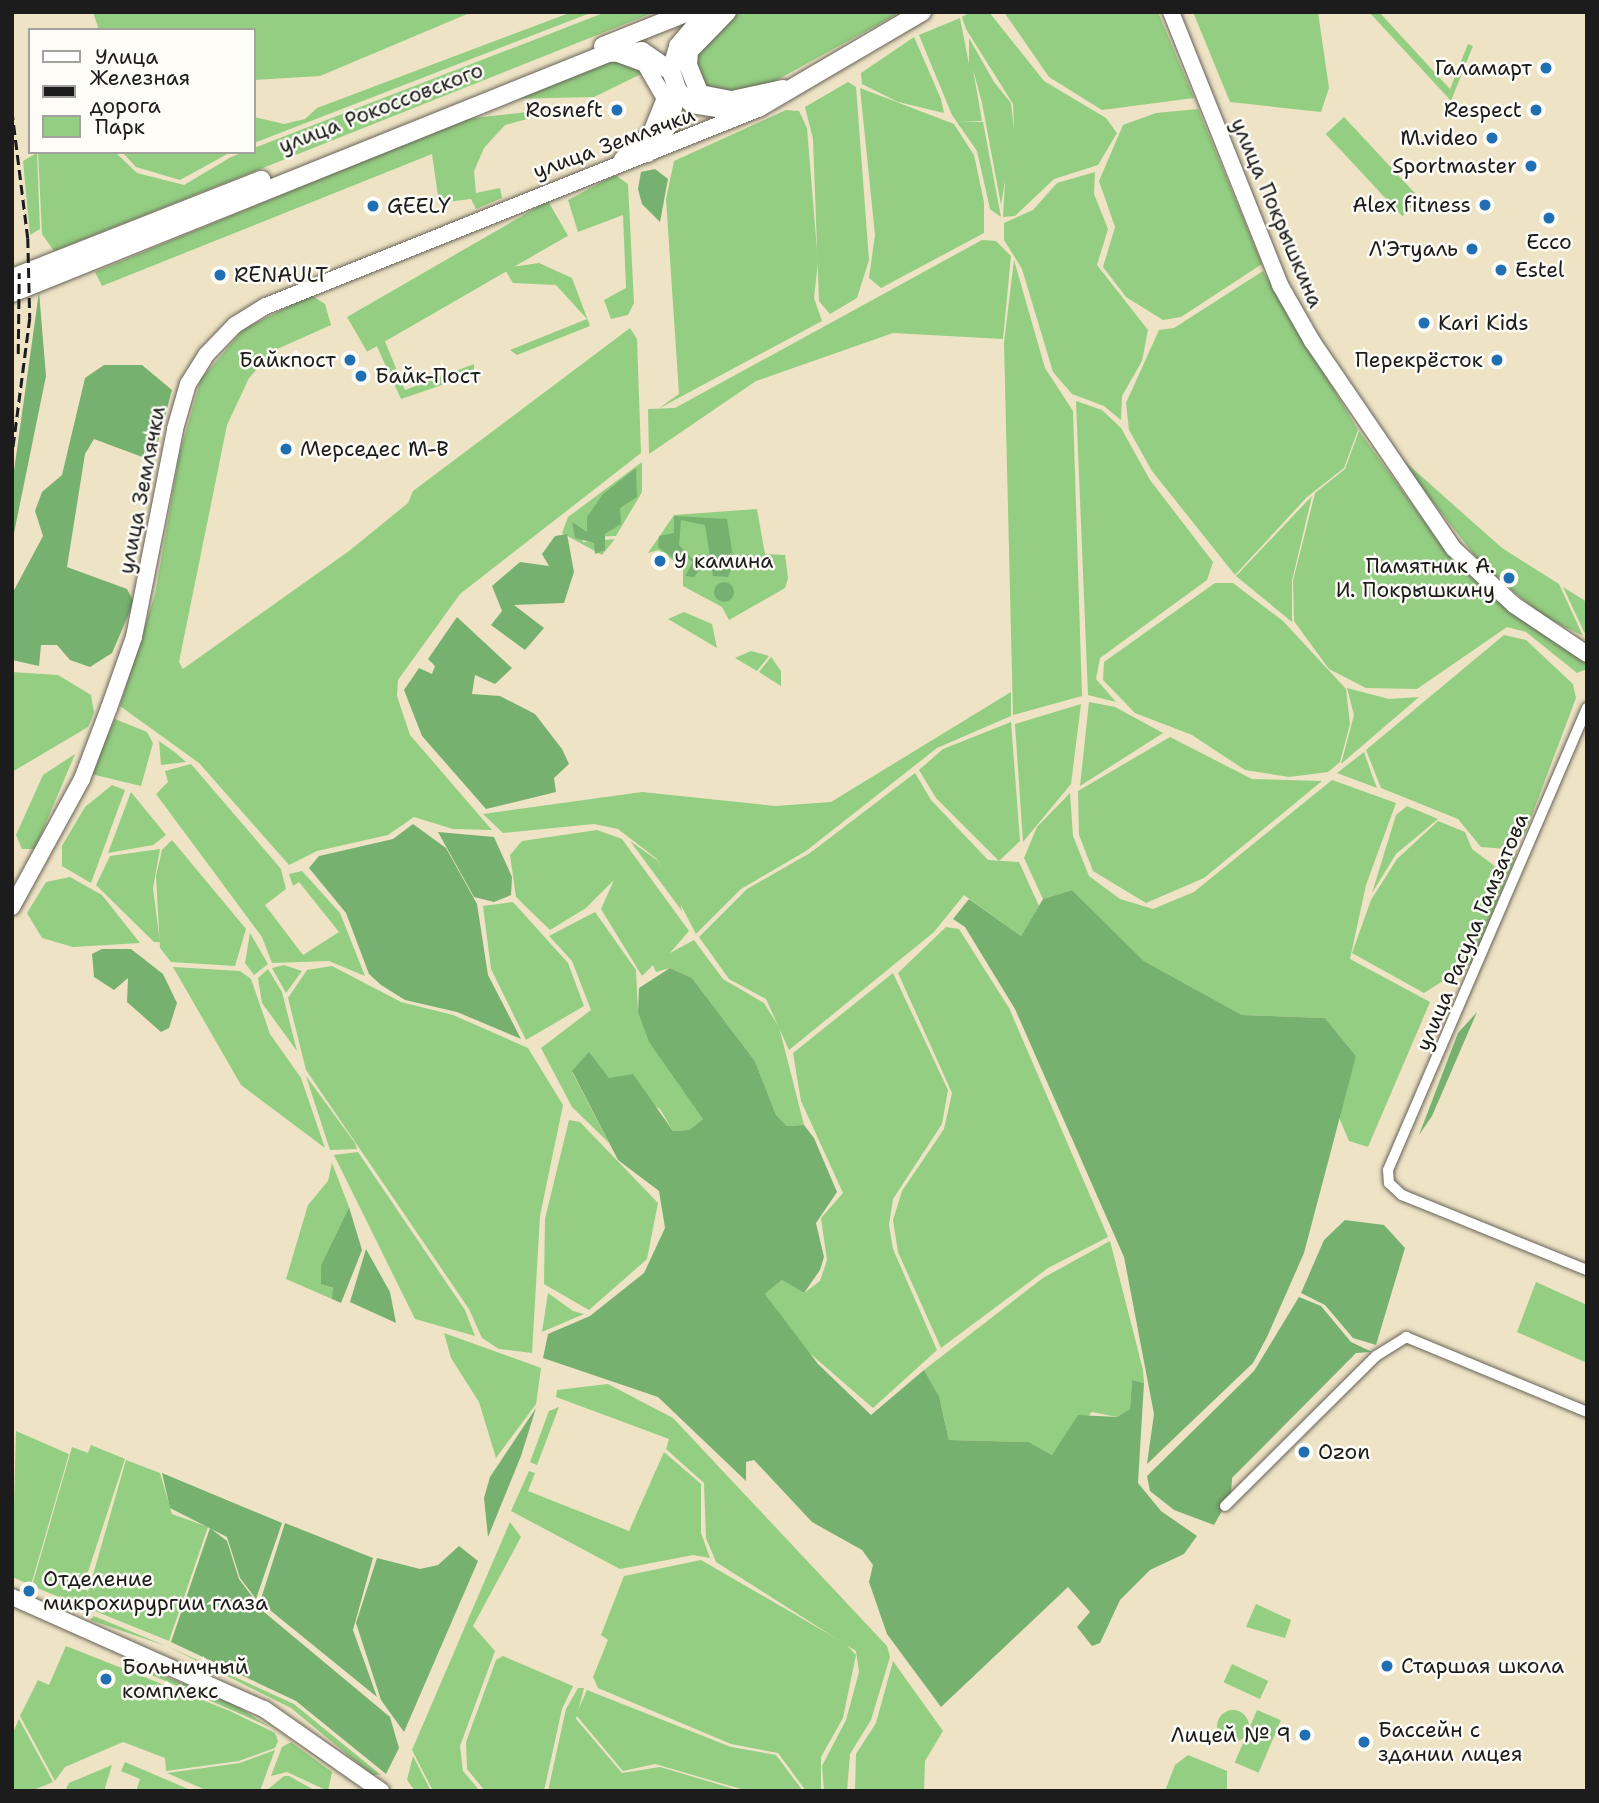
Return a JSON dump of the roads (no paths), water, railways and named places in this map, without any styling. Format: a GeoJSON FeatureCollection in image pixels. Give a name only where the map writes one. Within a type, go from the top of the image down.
{"type":"FeatureCollection","features":[{"type":"Feature","properties":{"kind":"highway","name":"улица Рокоссовского"},"geometry":{"type":"LineString","coordinates":[[12,278],[688,12]]}},
{"type":"Feature","properties":{"kind":"highway"},"geometry":{"type":"LineString","coordinates":[[708,12],[678,47],[671,71],[678,91],[718,113],[760,107]]}},
{"type":"Feature","properties":{"kind":"highway"},"geometry":{"type":"LineString","coordinates":[[727,12],[690,51],[688,65],[700,94],[732,100],[796,86]]}},
{"type":"Feature","properties":{"kind":"highway","name":"улица Землячки"},"geometry":{"type":"LineString","coordinates":[[760,107],[922,12]]}},
{"type":"Feature","properties":{"kind":"highway","name":"улица Рокоссовского"},"geometry":{"type":"LineString","coordinates":[[12,293],[608,53],[642,51],[671,71]]}},
{"type":"Feature","properties":{"kind":"main road","name":"улица Покрышкина"},"geometry":{"type":"LineString","coordinates":[[1171,12],[1280,285],[1312,341],[1453,548],[1504,597],[1587,654]]}},
{"type":"Feature","properties":{"kind":"main road"},"geometry":{"type":"LineString","coordinates":[[608,53],[645,64],[665,98],[651,133],[610,169]]}},
{"type":"Feature","properties":{"kind":"main road"},"geometry":{"type":"LineString","coordinates":[[648,154],[670,125],[678,91]]}},
{"type":"Feature","properties":{"kind":"main road","name":"улица Землячки"},"geometry":{"type":"LineString","coordinates":[[12,906],[82,779],[134,637],[175,429],[188,384],[206,355],[235,325],[266,306],[760,107]]}},
{"type":"Feature","properties":{"kind":"main road","name":"улица Покрышкина"},"geometry":{"type":"LineString","coordinates":[[1559,633],[1587,641]]}},
{"type":"Feature","properties":{"kind":"main road"},"geometry":{"type":"LineString","coordinates":[[12,1597],[264,1709],[381,1791]]}},
{"type":"Feature","properties":{"kind":"street","name":"улица Расула Гамзатова"},"geometry":{"type":"LineString","coordinates":[[1587,708],[1388,1170],[1389,1183],[1402,1195],[1587,1270]]}},
{"type":"Feature","properties":{"kind":"street"},"geometry":{"type":"LineString","coordinates":[[1225,1506],[1376,1356],[1406,1338],[1587,1412]]}},
{"type":"Feature","properties":{"kind":"railway"},"geometry":{"type":"LineString","coordinates":[[12,110],[28,238],[30,318],[12,457]]}},
{"type":"Feature","properties":{"kind":"railway"},"geometry":{"type":"LineString","coordinates":[[18,354],[19,273]]}},
{"type":"Feature","properties":{"kind":"place","name":"Галамарт"},"geometry":{"type":"Point","coordinates":[1546,68]}},
{"type":"Feature","properties":{"kind":"place","name":"Rosneft"},"geometry":{"type":"Point","coordinates":[617,110]}},
{"type":"Feature","properties":{"kind":"place","name":"Respect"},"geometry":{"type":"Point","coordinates":[1536,110]}},
{"type":"Feature","properties":{"kind":"place","name":"M.video"},"geometry":{"type":"Point","coordinates":[1492,138]}},
{"type":"Feature","properties":{"kind":"place","name":"Sportmaster"},"geometry":{"type":"Point","coordinates":[1531,166]}},
{"type":"Feature","properties":{"kind":"place","name":"Alex fitness"},"geometry":{"type":"Point","coordinates":[1485,205]}},
{"type":"Feature","properties":{"kind":"place","name":"GEELY"},"geometry":{"type":"Point","coordinates":[373,206]}},
{"type":"Feature","properties":{"kind":"place","name":"Ecco"},"geometry":{"type":"Point","coordinates":[1549,218]}},
{"type":"Feature","properties":{"kind":"place","name":"Л'Этуаль"},"geometry":{"type":"Point","coordinates":[1472,249]}},
{"type":"Feature","properties":{"kind":"place","name":"Estel"},"geometry":{"type":"Point","coordinates":[1501,270]}},
{"type":"Feature","properties":{"kind":"place","name":"RENAULT"},"geometry":{"type":"Point","coordinates":[220,275]}},
{"type":"Feature","properties":{"kind":"place","name":"Kari Kids"},"geometry":{"type":"Point","coordinates":[1424,323]}},
{"type":"Feature","properties":{"kind":"place","name":"Байкпост"},"geometry":{"type":"Point","coordinates":[350,360]}},
{"type":"Feature","properties":{"kind":"place","name":"Перекрёсток"},"geometry":{"type":"Point","coordinates":[1497,360]}},
{"type":"Feature","properties":{"kind":"place","name":"Байк-Пост"},"geometry":{"type":"Point","coordinates":[361,376]}},
{"type":"Feature","properties":{"kind":"place","name":"Мерседес M-B"},"geometry":{"type":"Point","coordinates":[286,449]}},
{"type":"Feature","properties":{"kind":"place","name":"У камина"},"geometry":{"type":"Point","coordinates":[660,561]}},
{"type":"Feature","properties":{"kind":"place","name":"Памятник А. И. Покрышкину"},"geometry":{"type":"Point","coordinates":[1509,578]}},
{"type":"Feature","properties":{"kind":"place","name":"Ozon"},"geometry":{"type":"Point","coordinates":[1304,1452]}},
{"type":"Feature","properties":{"kind":"place","name":"Отделение микрохирургии глаза"},"geometry":{"type":"Point","coordinates":[29,1591]}},
{"type":"Feature","properties":{"kind":"place","name":"Старшая школа"},"geometry":{"type":"Point","coordinates":[1387,1666]}},
{"type":"Feature","properties":{"kind":"place","name":"Больничный комплекс"},"geometry":{"type":"Point","coordinates":[106,1679]}},
{"type":"Feature","properties":{"kind":"place","name":"Лицей № 9"},"geometry":{"type":"Point","coordinates":[1305,1735]}},
{"type":"Feature","properties":{"kind":"place","name":"Бассейн с здании лицея"},"geometry":{"type":"Point","coordinates":[1364,1742]}}]}
